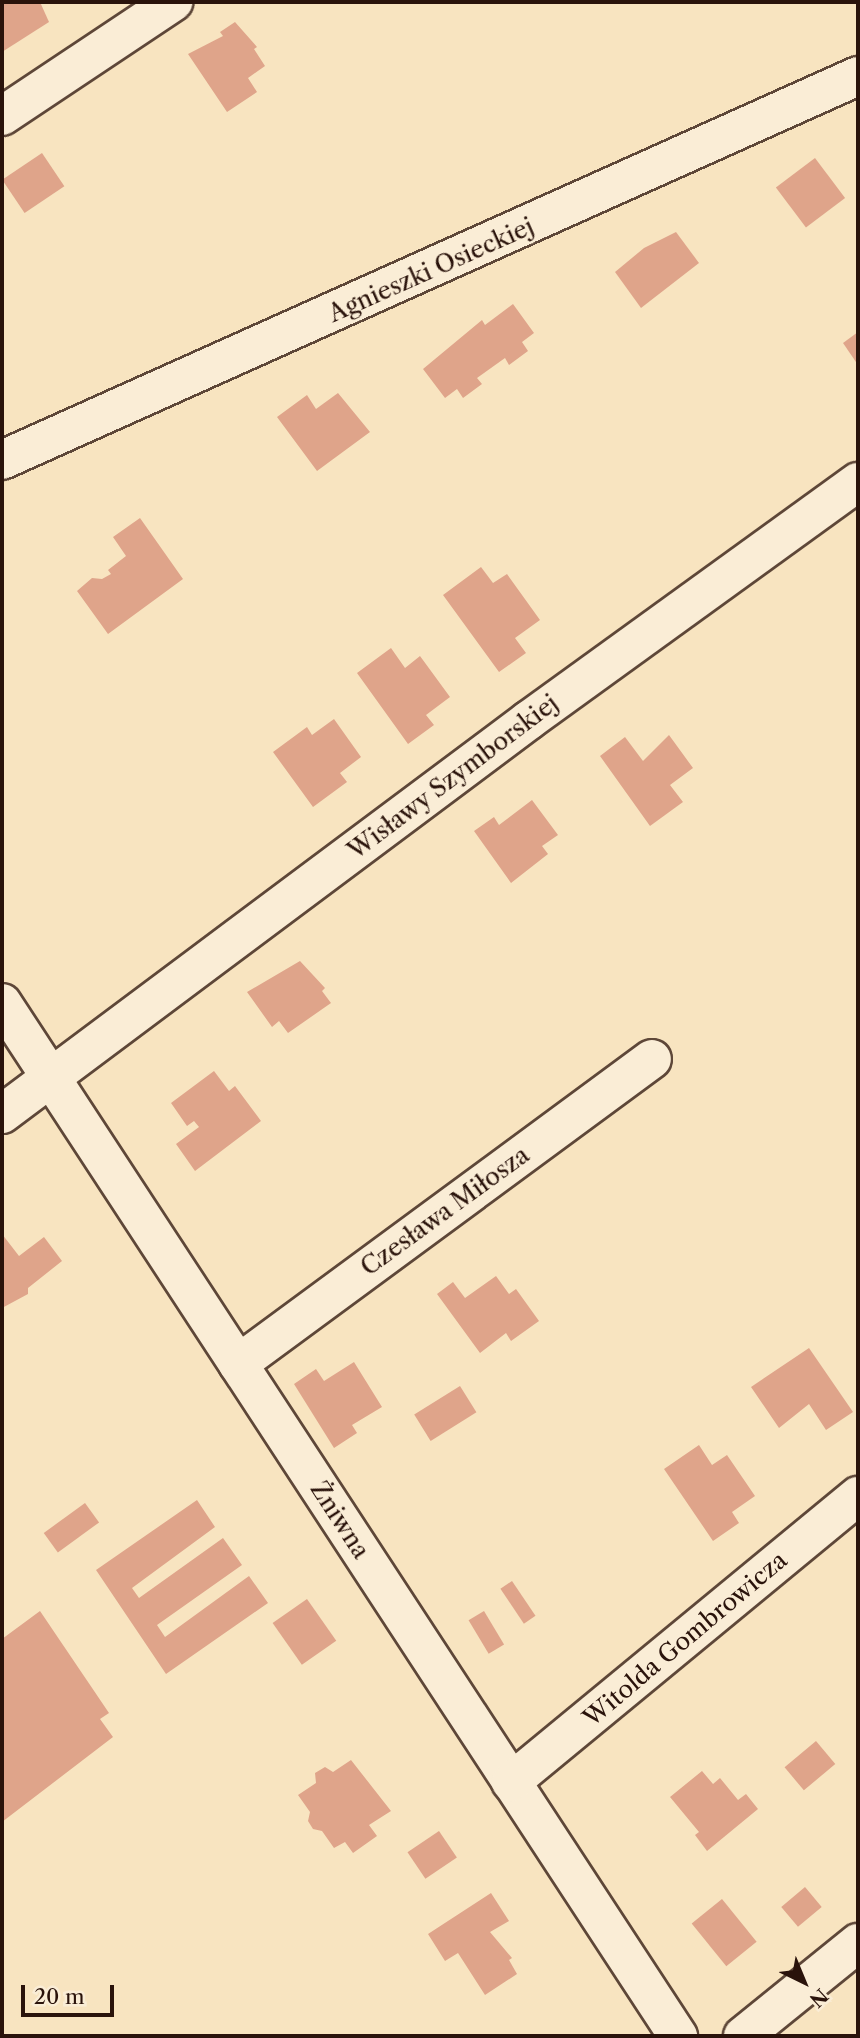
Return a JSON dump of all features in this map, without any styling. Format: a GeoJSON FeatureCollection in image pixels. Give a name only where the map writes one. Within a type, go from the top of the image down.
{"type":"FeatureCollection","features":[{"type":"Feature","properties":{"kind":"street"},"geometry":{"type":"LineString","coordinates":[[2,116],[173,2]]}},
{"type":"Feature","properties":{"kind":"street","name":"Agnieszki Osieckiej"},"geometry":{"type":"LineString","coordinates":[[2,460],[858,76]]}},
{"type":"Feature","properties":{"kind":"street","name":"Wisławy Szymborskiej"},"geometry":{"type":"LineString","coordinates":[[2,1114],[858,482]]}},
{"type":"Feature","properties":{"kind":"street","name":"Żniwna"},"geometry":{"type":"LineString","coordinates":[[2,1003],[678,2036]]}},
{"type":"Feature","properties":{"kind":"street","name":"Czesława Miłosza"},"geometry":{"type":"LineString","coordinates":[[238,1364],[652,1059]]}},
{"type":"Feature","properties":{"kind":"street","name":"Witolda Gombrowicza"},"geometry":{"type":"LineString","coordinates":[[511,1782],[858,1496]]}},
{"type":"Feature","properties":{"kind":"street"},"geometry":{"type":"LineString","coordinates":[[743,2036],[858,1943]]}},
{"type":"Feature","properties":{"kind":"building"},"geometry":{"type":"Polygon","coordinates":[[[2,2],[40,2],[49,22],[2,52],[2,2]]]}},
{"type":"Feature","properties":{"kind":"building"},"geometry":{"type":"Polygon","coordinates":[[[235,22],[257,47],[254,49],[265,66],[248,78],[257,92],[227,112],[188,54],[223,36],[220,32],[235,22]]]}},
{"type":"Feature","properties":{"kind":"building"},"geometry":{"type":"Polygon","coordinates":[[[42,153],[64,186],[25,213],[2,180],[42,153]]]}},
{"type":"Feature","properties":{"kind":"building"},"geometry":{"type":"Polygon","coordinates":[[[815,158],[845,198],[806,227],[776,187],[815,158]]]}},
{"type":"Feature","properties":{"kind":"building"},"geometry":{"type":"Polygon","coordinates":[[[676,232],[699,263],[641,308],[615,272],[644,248],[676,232]]]}},
{"type":"Feature","properties":{"kind":"building"},"geometry":{"type":"Polygon","coordinates":[[[513,304],[534,333],[522,342],[528,351],[509,365],[505,358],[477,378],[482,384],[463,398],[457,389],[445,398],[423,369],[482,320],[485,325],[513,304]]]}},
{"type":"Feature","properties":{"kind":"building"},"geometry":{"type":"Polygon","coordinates":[[[858,332],[858,365],[843,343],[858,332]]]}},
{"type":"Feature","properties":{"kind":"building"},"geometry":{"type":"Polygon","coordinates":[[[338,393],[370,432],[317,471],[277,417],[307,395],[316,409],[338,393]]]}},
{"type":"Feature","properties":{"kind":"building"},"geometry":{"type":"Polygon","coordinates":[[[140,518],[183,579],[108,634],[77,591],[92,578],[102,579],[111,574],[108,570],[126,556],[113,537],[140,518]]]}},
{"type":"Feature","properties":{"kind":"building"},"geometry":{"type":"Polygon","coordinates":[[[481,567],[493,583],[507,574],[540,620],[515,638],[526,653],[499,672],[443,595],[481,567]]]}},
{"type":"Feature","properties":{"kind":"building"},"geometry":{"type":"Polygon","coordinates":[[[391,648],[405,668],[420,656],[450,697],[426,715],[434,725],[408,744],[357,673],[391,648]]]}},
{"type":"Feature","properties":{"kind":"building"},"geometry":{"type":"Polygon","coordinates":[[[334,719],[361,757],[340,773],[347,782],[313,807],[273,752],[307,727],[312,735],[334,719]]]}},
{"type":"Feature","properties":{"kind":"building"},"geometry":{"type":"Polygon","coordinates":[[[669,735],[693,768],[670,785],[683,802],[650,826],[600,756],[625,737],[643,761],[669,735]]]}},
{"type":"Feature","properties":{"kind":"building"},"geometry":{"type":"Polygon","coordinates":[[[532,800],[558,835],[542,846],[548,854],[511,883],[474,831],[494,817],[499,825],[532,800]]]}},
{"type":"Feature","properties":{"kind":"building"},"geometry":{"type":"Polygon","coordinates":[[[300,961],[325,988],[322,991],[331,1003],[288,1033],[279,1021],[272,1027],[247,992],[300,961]]]}},
{"type":"Feature","properties":{"kind":"building"},"geometry":{"type":"Polygon","coordinates":[[[214,1071],[229,1091],[235,1086],[261,1121],[195,1171],[176,1144],[199,1127],[194,1121],[187,1126],[171,1103],[214,1071]]]}},
{"type":"Feature","properties":{"kind":"building"},"geometry":{"type":"Polygon","coordinates":[[[2,1234],[19,1256],[44,1237],[62,1261],[28,1288],[28,1294],[2,1308],[2,1234]]]}},
{"type":"Feature","properties":{"kind":"building"},"geometry":{"type":"Polygon","coordinates":[[[496,1276],[509,1294],[516,1289],[539,1321],[511,1341],[506,1333],[480,1353],[437,1294],[453,1282],[465,1298],[496,1276]]]}},
{"type":"Feature","properties":{"kind":"building"},"geometry":{"type":"Polygon","coordinates":[[[809,1348],[853,1412],[826,1430],[809,1404],[779,1428],[751,1387],[809,1348]]]}},
{"type":"Feature","properties":{"kind":"building"},"geometry":{"type":"Polygon","coordinates":[[[354,1362],[382,1407],[352,1425],[357,1433],[334,1448],[294,1384],[316,1369],[324,1381],[354,1362]]]}},
{"type":"Feature","properties":{"kind":"building"},"geometry":{"type":"Polygon","coordinates":[[[460,1386],[476,1412],[431,1441],[414,1415],[460,1386]]]}},
{"type":"Feature","properties":{"kind":"building"},"geometry":{"type":"Polygon","coordinates":[[[699,1445],[712,1465],[727,1455],[755,1496],[732,1512],[739,1523],[713,1541],[664,1469],[699,1445]]]}},
{"type":"Feature","properties":{"kind":"building"},"geometry":{"type":"Polygon","coordinates":[[[197,1500],[215,1527],[132,1588],[139,1598],[223,1538],[242,1565],[157,1625],[165,1637],[249,1576],[268,1603],[166,1674],[96,1570],[197,1500]]]}},
{"type":"Feature","properties":{"kind":"building"},"geometry":{"type":"Polygon","coordinates":[[[85,1503],[99,1522],[58,1552],[44,1533],[85,1503]]]}},
{"type":"Feature","properties":{"kind":"building"},"geometry":{"type":"Polygon","coordinates":[[[512,1581],[535,1616],[524,1624],[500,1589],[512,1581]]]}},
{"type":"Feature","properties":{"kind":"building"},"geometry":{"type":"Polygon","coordinates":[[[307,1599],[336,1641],[302,1665],[273,1623],[307,1599]]]}},
{"type":"Feature","properties":{"kind":"building"},"geometry":{"type":"Polygon","coordinates":[[[40,1611],[109,1713],[100,1719],[113,1737],[2,1822],[2,1639],[40,1611]]]}},
{"type":"Feature","properties":{"kind":"building"},"geometry":{"type":"Polygon","coordinates":[[[484,1611],[504,1644],[489,1654],[469,1620],[484,1611]]]}},
{"type":"Feature","properties":{"kind":"building"},"geometry":{"type":"Polygon","coordinates":[[[816,1741],[835,1764],[804,1790],[785,1767],[816,1741]]]}},
{"type":"Feature","properties":{"kind":"building"},"geometry":{"type":"Polygon","coordinates":[[[351,1760],[391,1811],[369,1825],[377,1836],[353,1853],[345,1842],[334,1848],[322,1831],[313,1829],[308,1821],[310,1812],[298,1795],[316,1783],[315,1773],[325,1767],[333,1772],[351,1760]]]}},
{"type":"Feature","properties":{"kind":"building"},"geometry":{"type":"Polygon","coordinates":[[[702,1771],[713,1784],[720,1778],[738,1800],[746,1794],[758,1809],[707,1851],[695,1835],[699,1832],[670,1797],[702,1771]]]}},
{"type":"Feature","properties":{"kind":"building"},"geometry":{"type":"Polygon","coordinates":[[[439,1831],[457,1858],[425,1879],[407,1852],[439,1831]]]}},
{"type":"Feature","properties":{"kind":"building"},"geometry":{"type":"Polygon","coordinates":[[[805,1887],[822,1907],[798,1927],[781,1907],[805,1887]]]}},
{"type":"Feature","properties":{"kind":"building"},"geometry":{"type":"Polygon","coordinates":[[[491,1893],[509,1921],[490,1932],[512,1958],[509,1960],[517,1974],[485,1995],[458,1953],[445,1961],[428,1934],[491,1893]]]}},
{"type":"Feature","properties":{"kind":"building"},"geometry":{"type":"Polygon","coordinates":[[[722,1899],[757,1942],[726,1966],[692,1924],[722,1899]]]}}]}
